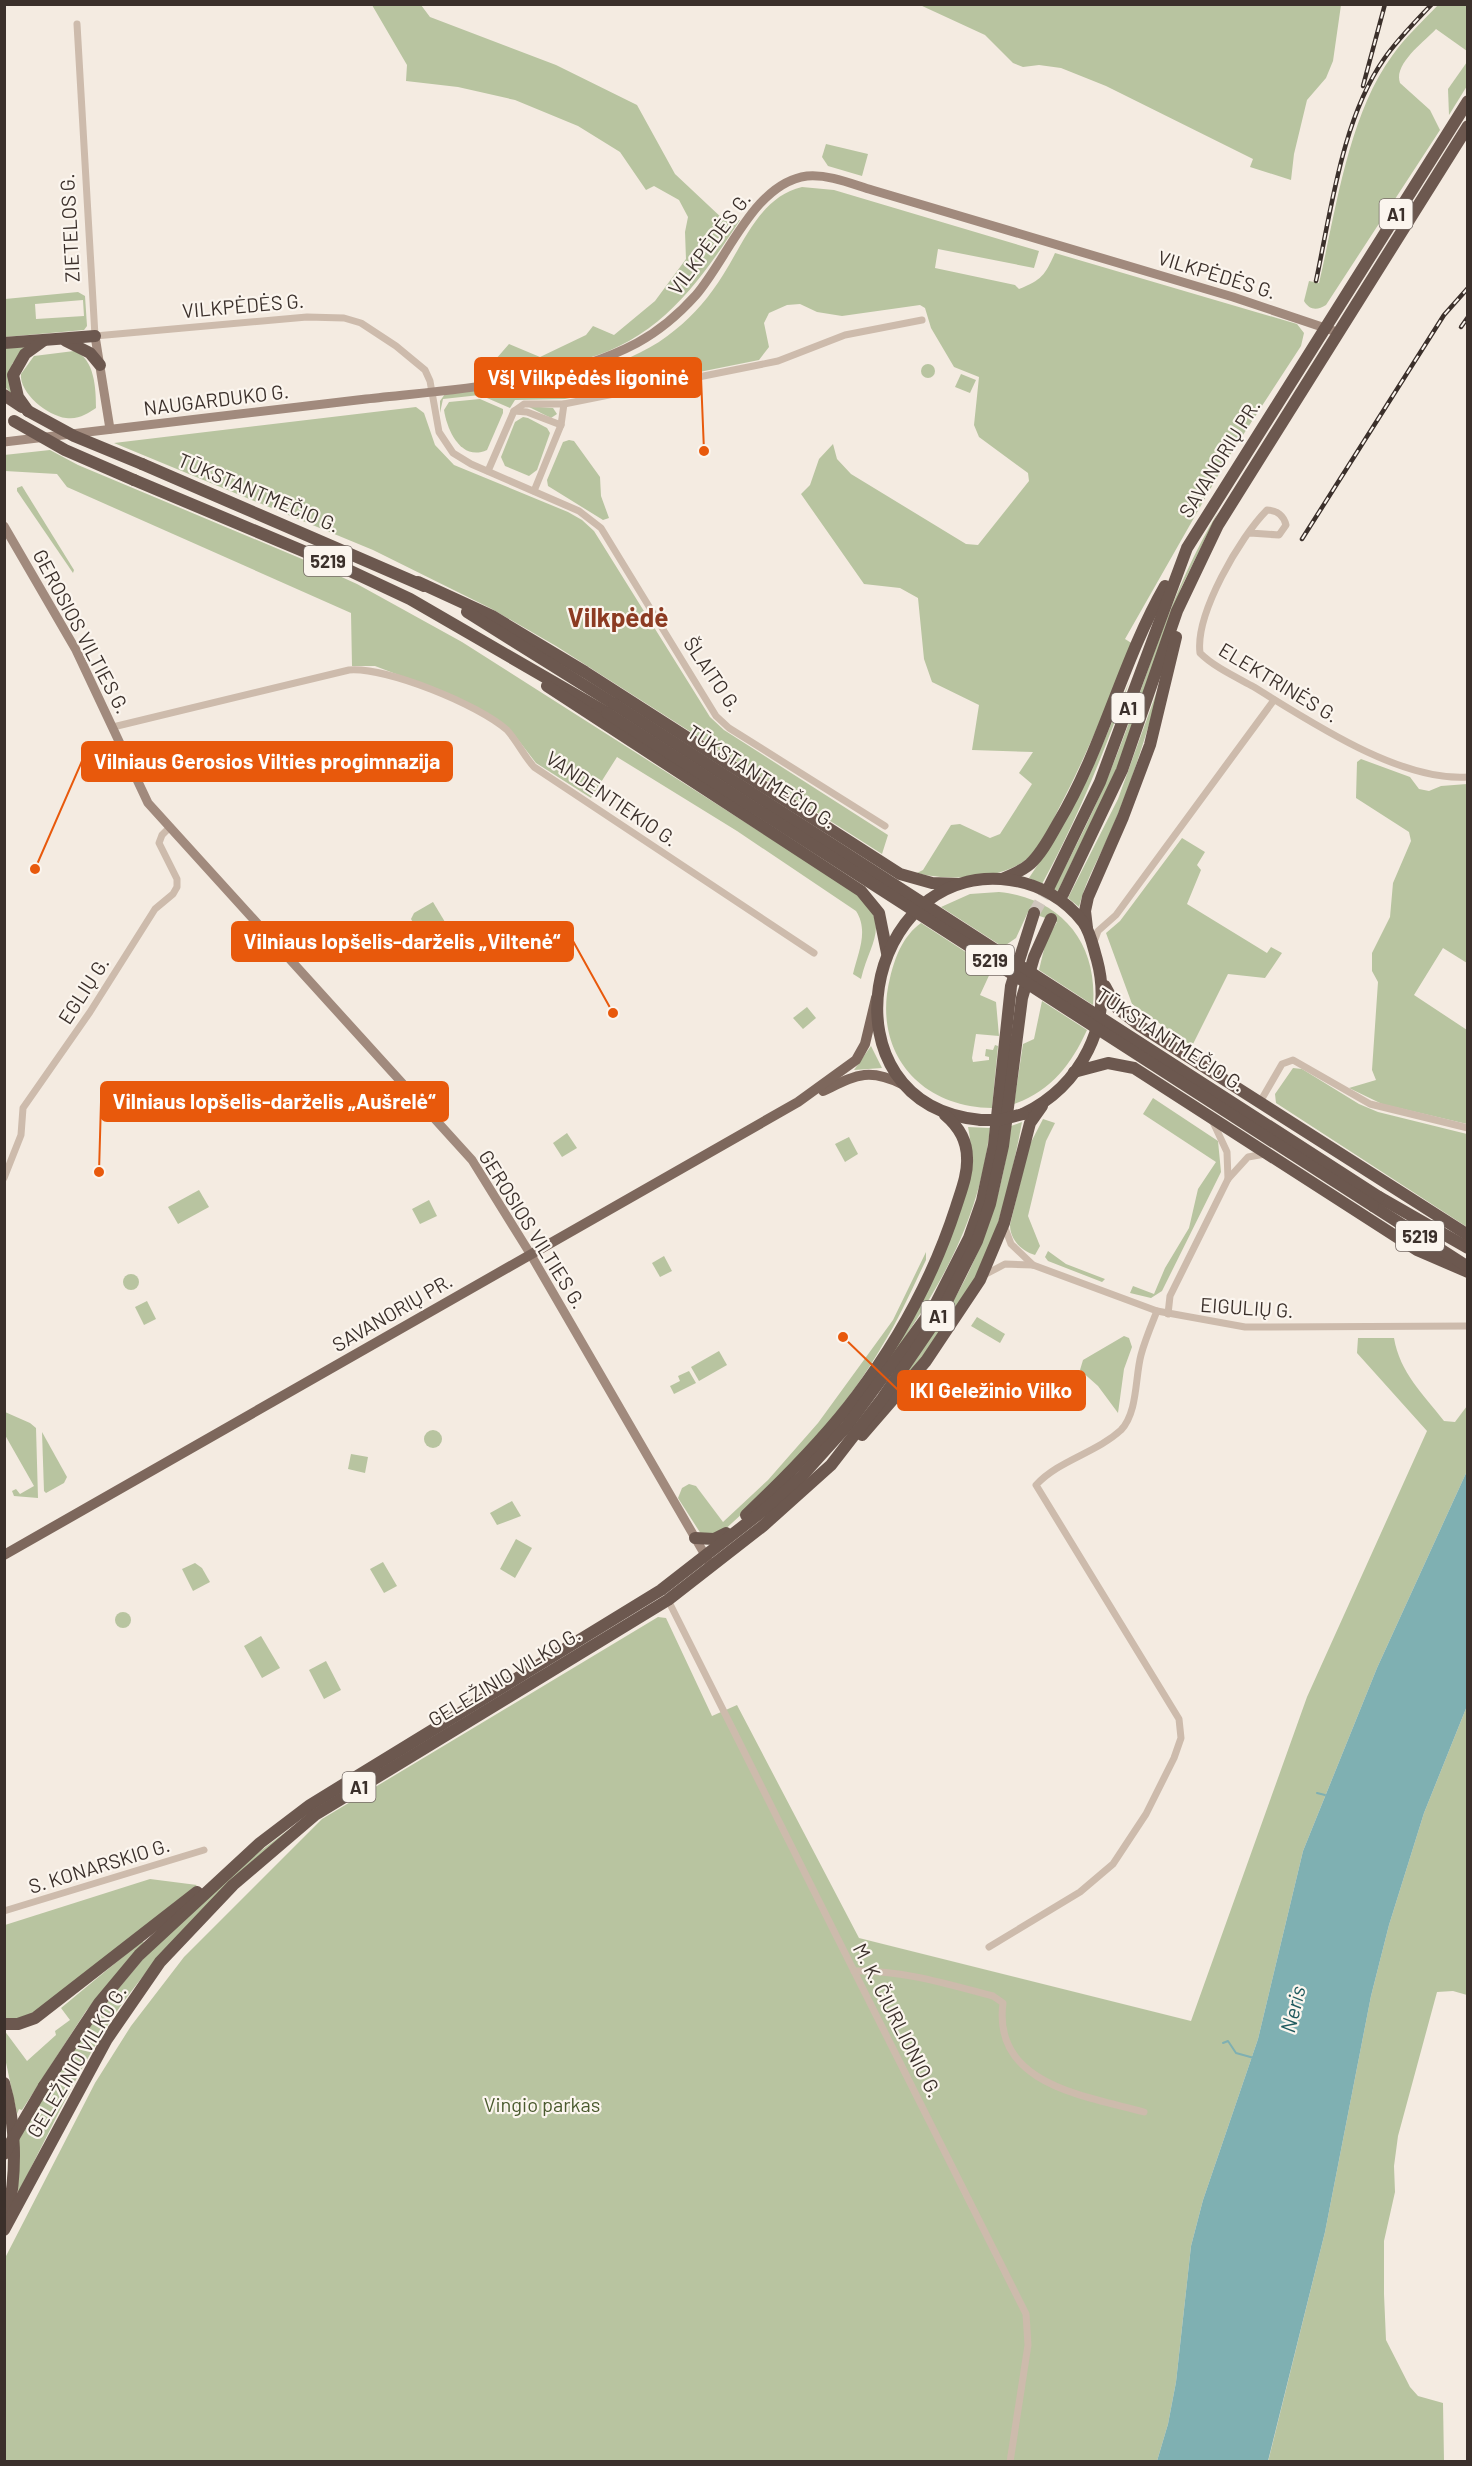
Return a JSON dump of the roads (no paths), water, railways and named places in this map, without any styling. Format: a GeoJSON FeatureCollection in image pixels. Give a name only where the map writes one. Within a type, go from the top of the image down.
{"type":"FeatureCollection","features":[{"type":"Feature","properties":{"kind":"highway","name":"SAVANORIŲ PR."},"geometry":{"type":"LineString","coordinates":[[1049,886],[1111,756],[1152,636],[1187,548],[1467,101]]}},
{"type":"Feature","properties":{"kind":"highway","name":"SAVANORIŲ PR."},"geometry":{"type":"LineString","coordinates":[[1063,894],[1122,770],[1186,592],[1218,525],[1467,126]]}},
{"type":"Feature","properties":{"kind":"highway"},"geometry":{"type":"LineString","coordinates":[[4,343],[95,336]]}},
{"type":"Feature","properties":{"kind":"highway"},"geometry":{"type":"LineString","coordinates":[[59,339],[90,352],[100,365]]}},
{"type":"Feature","properties":{"kind":"highway"},"geometry":{"type":"LineString","coordinates":[[28,411],[18,397],[13,375],[25,354],[44,340]]}},
{"type":"Feature","properties":{"kind":"highway","name":"TŪKSTANTMEČIO G."},"geometry":{"type":"LineString","coordinates":[[4,395],[74,436],[418,582],[611,709],[1376,1201],[1467,1266]]}},
{"type":"Feature","properties":{"kind":"highway","name":"TŪKSTANTMEČIO G."},"geometry":{"type":"LineString","coordinates":[[9,417],[65,450],[357,574],[447,619],[513,659],[611,709]]}},
{"type":"Feature","properties":{"kind":"highway"},"geometry":{"type":"LineString","coordinates":[[418,582],[492,616],[565,660],[900,874],[932,883],[966,884],[1001,879],[1026,868],[1038,856],[1070,804],[1103,731],[1149,616],[1187,548]]}},
{"type":"Feature","properties":{"kind":"highway"},"geometry":{"type":"LineString","coordinates":[[1186,592],[1153,736],[1123,817],[1091,887],[1085,908],[1088,931],[1103,982],[1111,1000],[1124,1014],[1397,1192],[1467,1234]]}},
{"type":"Feature","properties":{"kind":"highway"},"geometry":{"type":"LineString","coordinates":[[513,659],[569,702],[861,891],[879,913],[887,953]]}},
{"type":"Feature","properties":{"kind":"highway"},"geometry":{"type":"LineString","coordinates":[[1001,879],[1034,886],[1052,894],[1077,915],[1088,931]]}},
{"type":"Feature","properties":{"kind":"highway"},"geometry":{"type":"LineString","coordinates":[[825,1451],[924,1289],[947,1233],[962,1186],[967,1158],[965,1143],[955,1124],[902,1084],[887,1060],[879,1037],[878,988],[887,953],[903,926],[919,909],[937,896],[966,884]]}},
{"type":"Feature","properties":{"kind":"highway","name":"A1"},"geometry":{"type":"LineString","coordinates":[[998,1145],[1011,986],[1034,913]]}},
{"type":"Feature","properties":{"kind":"highway","name":"A1"},"geometry":{"type":"LineString","coordinates":[[998,1145],[1022,998],[1034,957],[1051,919]]}},
{"type":"Feature","properties":{"kind":"highway"},"geometry":{"type":"LineString","coordinates":[[831,1465],[904,1390],[955,1320],[980,1280],[1004,1223],[1027,1131],[1033,1116],[1074,1072],[1095,1037],[1102,1006],[1103,982]]}},
{"type":"Feature","properties":{"kind":"highway"},"geometry":{"type":"LineString","coordinates":[[1074,1072],[1108,1063],[1128,1066],[1210,1116],[1417,1250],[1467,1272]]}},
{"type":"Feature","properties":{"kind":"highway"},"geometry":{"type":"LineString","coordinates":[[937,1109],[955,1116],[1000,1120],[1023,1114],[1047,1101]]}},
{"type":"Feature","properties":{"kind":"highway","name":"GELEŽINIO VILKO G."},"geometry":{"type":"LineString","coordinates":[[4,2230],[107,2039],[160,1962],[233,1885],[325,1809],[669,1604],[709,1561],[825,1451],[875,1391],[934,1307],[952,1274],[982,1202],[998,1145]]}},
{"type":"Feature","properties":{"kind":"highway","name":"GELEŽINIO VILKO G."},"geometry":{"type":"LineString","coordinates":[[4,2154],[44,2086],[99,2003],[139,1955],[260,1843],[310,1805],[709,1561],[807,1489],[831,1465],[905,1366],[956,1286],[987,1213],[998,1145]]}},
{"type":"Feature","properties":{"kind":"highway"},"geometry":{"type":"LineString","coordinates":[[1397,1192],[1467,1248]]}},
{"type":"Feature","properties":{"kind":"highway","name":"TŪKSTANTMEČIO G."},"geometry":{"type":"LineString","coordinates":[[1376,1201],[1467,1248]]}},
{"type":"Feature","properties":{"kind":"highway"},"geometry":{"type":"LineString","coordinates":[[732,1528],[790,1471],[856,1397]]}},
{"type":"Feature","properties":{"kind":"highway"},"geometry":{"type":"LineString","coordinates":[[695,1538],[714,1539],[769,1506]]}},
{"type":"Feature","properties":{"kind":"highway"},"geometry":{"type":"LineString","coordinates":[[4,2024],[18,2024],[35,2018],[260,1843]]}},
{"type":"Feature","properties":{"kind":"highway"},"geometry":{"type":"LineString","coordinates":[[4,2083],[12,2117],[14,2157],[11,2200],[4,2230]]}},
{"type":"Feature","properties":{"kind":"main road","name":"VILKPĖDĖS G."},"geometry":{"type":"LineString","coordinates":[[431,391],[553,373],[600,360],[638,343],[668,322],[697,294],[766,197],[790,180],[809,176],[827,177],[872,190],[1325,327],[1337,333]]}},
{"type":"Feature","properties":{"kind":"main road","name":"ZIETELOS G."},"geometry":{"type":"LineString","coordinates":[[95,336],[110,429]]}},
{"type":"Feature","properties":{"kind":"main road","name":"NAUGARDUKO G."},"geometry":{"type":"LineString","coordinates":[[4,442],[431,391]]}},
{"type":"Feature","properties":{"kind":"main road","name":"GEROSIOS VILTIES G."},"geometry":{"type":"LineString","coordinates":[[4,526],[76,650],[148,803],[472,1160],[531,1255],[709,1561]]}},
{"type":"Feature","properties":{"kind":"main road","name":"SAVANORIŲ PR."},"geometry":{"type":"LineString","coordinates":[[4,1555],[798,1102],[856,1060],[865,1044],[878,988]]}},
{"type":"Feature","properties":{"kind":"main road","name":"SAVANORIŲ PR."},"geometry":{"type":"LineString","coordinates":[[798,1102],[860,1075],[876,1073],[902,1084]]}},
{"type":"Feature","properties":{"kind":"street","name":"ZIETELOS G."},"geometry":{"type":"LineString","coordinates":[[77,24],[95,336]]}},
{"type":"Feature","properties":{"kind":"street","name":"VILKPĖDĖS G."},"geometry":{"type":"LineString","coordinates":[[95,336],[307,317],[344,318],[369,326],[406,353],[428,375],[431,391]]}},
{"type":"Feature","properties":{"kind":"street"},"geometry":{"type":"LineString","coordinates":[[488,471],[514,411],[524,404],[564,404],[778,361],[845,335],[922,320]]}},
{"type":"Feature","properties":{"kind":"street","name":"ŠLAITO G."},"geometry":{"type":"LineString","coordinates":[[431,391],[439,432],[447,446],[460,459],[579,511],[601,528],[709,706],[722,721],[885,826]]}},
{"type":"Feature","properties":{"kind":"street"},"geometry":{"type":"LineString","coordinates":[[534,491],[561,425],[564,404]]}},
{"type":"Feature","properties":{"kind":"street"},"geometry":{"type":"LineString","coordinates":[[514,411],[527,412],[561,425]]}},
{"type":"Feature","properties":{"kind":"street","name":"ELEKTRINĖS G."},"geometry":{"type":"LineString","coordinates":[[1250,533],[1279,535],[1286,525],[1285,519],[1278,513],[1267,510],[1250,533],[1214,589],[1200,653],[1275,700],[1372,754],[1430,775],[1467,777]]}},
{"type":"Feature","properties":{"kind":"street","name":"VANDENTIEKIO G."},"geometry":{"type":"LineString","coordinates":[[113,727],[350,670],[366,669],[390,674],[452,699],[500,725],[509,732],[534,767],[814,953]]}},
{"type":"Feature","properties":{"kind":"street"},"geometry":{"type":"LineString","coordinates":[[1094,948],[1098,931],[1129,899],[1275,700]]}},
{"type":"Feature","properties":{"kind":"street","name":"EGLIŲ G."},"geometry":{"type":"LineString","coordinates":[[4,1178],[21,1135],[23,1108],[90,1012],[155,909],[173,894],[177,887],[177,879],[159,843],[162,835],[169,828]]}},
{"type":"Feature","properties":{"kind":"street"},"geometry":{"type":"LineString","coordinates":[[1085,908],[1091,923],[1104,925]]}},
{"type":"Feature","properties":{"kind":"street"},"geometry":{"type":"LineString","coordinates":[[1260,1102],[1282,1064],[1293,1060],[1370,1104],[1467,1128]]}},
{"type":"Feature","properties":{"kind":"street"},"geometry":{"type":"LineString","coordinates":[[1210,1116],[1227,1152],[1228,1179]]}},
{"type":"Feature","properties":{"kind":"street"},"geometry":{"type":"LineString","coordinates":[[1168,1314],[1170,1296],[1228,1179],[1248,1156],[1267,1154]]}},
{"type":"Feature","properties":{"kind":"street","name":"EIGULIŲ G."},"geometry":{"type":"LineString","coordinates":[[1004,1223],[1008,1240],[1033,1265]]}},
{"type":"Feature","properties":{"kind":"street","name":"EIGULIŲ G."},"geometry":{"type":"LineString","coordinates":[[980,1280],[988,1271],[1005,1264],[1033,1265],[1156,1311],[1213,1323],[1264,1328],[1467,1326]]}},
{"type":"Feature","properties":{"kind":"street"},"geometry":{"type":"LineString","coordinates":[[989,1947],[1080,1892],[1113,1864],[1156,1795],[1181,1738],[1179,1719],[1035,1485],[1048,1474],[1113,1435],[1126,1423],[1132,1408],[1144,1343],[1156,1311]]}},
{"type":"Feature","properties":{"kind":"street","name":"M. K. ČIURLIONIO G."},"geometry":{"type":"LineString","coordinates":[[669,1604],[1026,2314],[1028,2345],[1010,2462]]}},
{"type":"Feature","properties":{"kind":"street","name":"S. KONARSKIO G."},"geometry":{"type":"LineString","coordinates":[[4,1911],[204,1850]]}},
{"type":"Feature","properties":{"kind":"street"},"geometry":{"type":"LineString","coordinates":[[854,1971],[877,1971],[915,1977],[993,1996],[1003,2003],[1003,2024],[1011,2050],[1042,2080],[1057,2089],[1144,2112]]}},
{"type":"Feature","properties":{"kind":"water","name":"Neris"},"geometry":{"type":"Polygon","coordinates":[[[1467,1471],[1467,1706],[1424,1813],[1389,1925],[1371,1996],[1325,2232],[1268,2461],[1157,2461],[1168,2424],[1176,2382],[1191,2246],[1203,2200],[1258,2039],[1303,1851],[1377,1668],[1467,1471]]]}},
{"type":"Feature","properties":{"kind":"waterway"},"geometry":{"type":"LineString","coordinates":[[1317,1793],[1325,1795]]}},
{"type":"Feature","properties":{"kind":"waterway"},"geometry":{"type":"LineString","coordinates":[[1223,2043],[1228,2041],[1236,2053],[1254,2058]]}},
{"type":"Feature","properties":{"kind":"tunnel"},"geometry":{"type":"LineString","coordinates":[[1034,913],[1049,887]]}},
{"type":"Feature","properties":{"kind":"railway"},"geometry":{"type":"LineString","coordinates":[[1363,86],[1385,4]]}},
{"type":"Feature","properties":{"kind":"railway"},"geometry":{"type":"LineString","coordinates":[[1316,281],[1340,166],[1358,109],[1384,59],[1432,4]]}},
{"type":"Feature","properties":{"kind":"railway"},"geometry":{"type":"LineString","coordinates":[[1302,539],[1444,315],[1468,288]]}},
{"type":"Feature","properties":{"kind":"railway"},"geometry":{"type":"LineString","coordinates":[[1461,327],[1468,317]]}},
{"type":"Feature","properties":{"kind":"place","name":"VšĮ Vilkpėdės ligoninė"},"geometry":{"type":"Point","coordinates":[704,451]}},
{"type":"Feature","properties":{"kind":"place","name":"Vilniaus Gerosios Vilties progimnazija"},"geometry":{"type":"Point","coordinates":[35,869]}},
{"type":"Feature","properties":{"kind":"place","name":"Vilniaus lopšelis-darželis „Viltenė“"},"geometry":{"type":"Point","coordinates":[613,1013]}},
{"type":"Feature","properties":{"kind":"place","name":"Vilniaus lopšelis-darželis „Aušrelė“"},"geometry":{"type":"Point","coordinates":[99,1172]}},
{"type":"Feature","properties":{"kind":"place","name":"IKI Geležinio Vilko"},"geometry":{"type":"Point","coordinates":[843,1337]}},
{"type":"Feature","properties":{"kind":"district","name":"Vilkpėdė"},"geometry":{"type":"Point","coordinates":[618,616]}},
{"type":"Feature","properties":{"kind":"park label","name":"Vingio parkas"},"geometry":{"type":"Point","coordinates":[542,2104]}}]}
